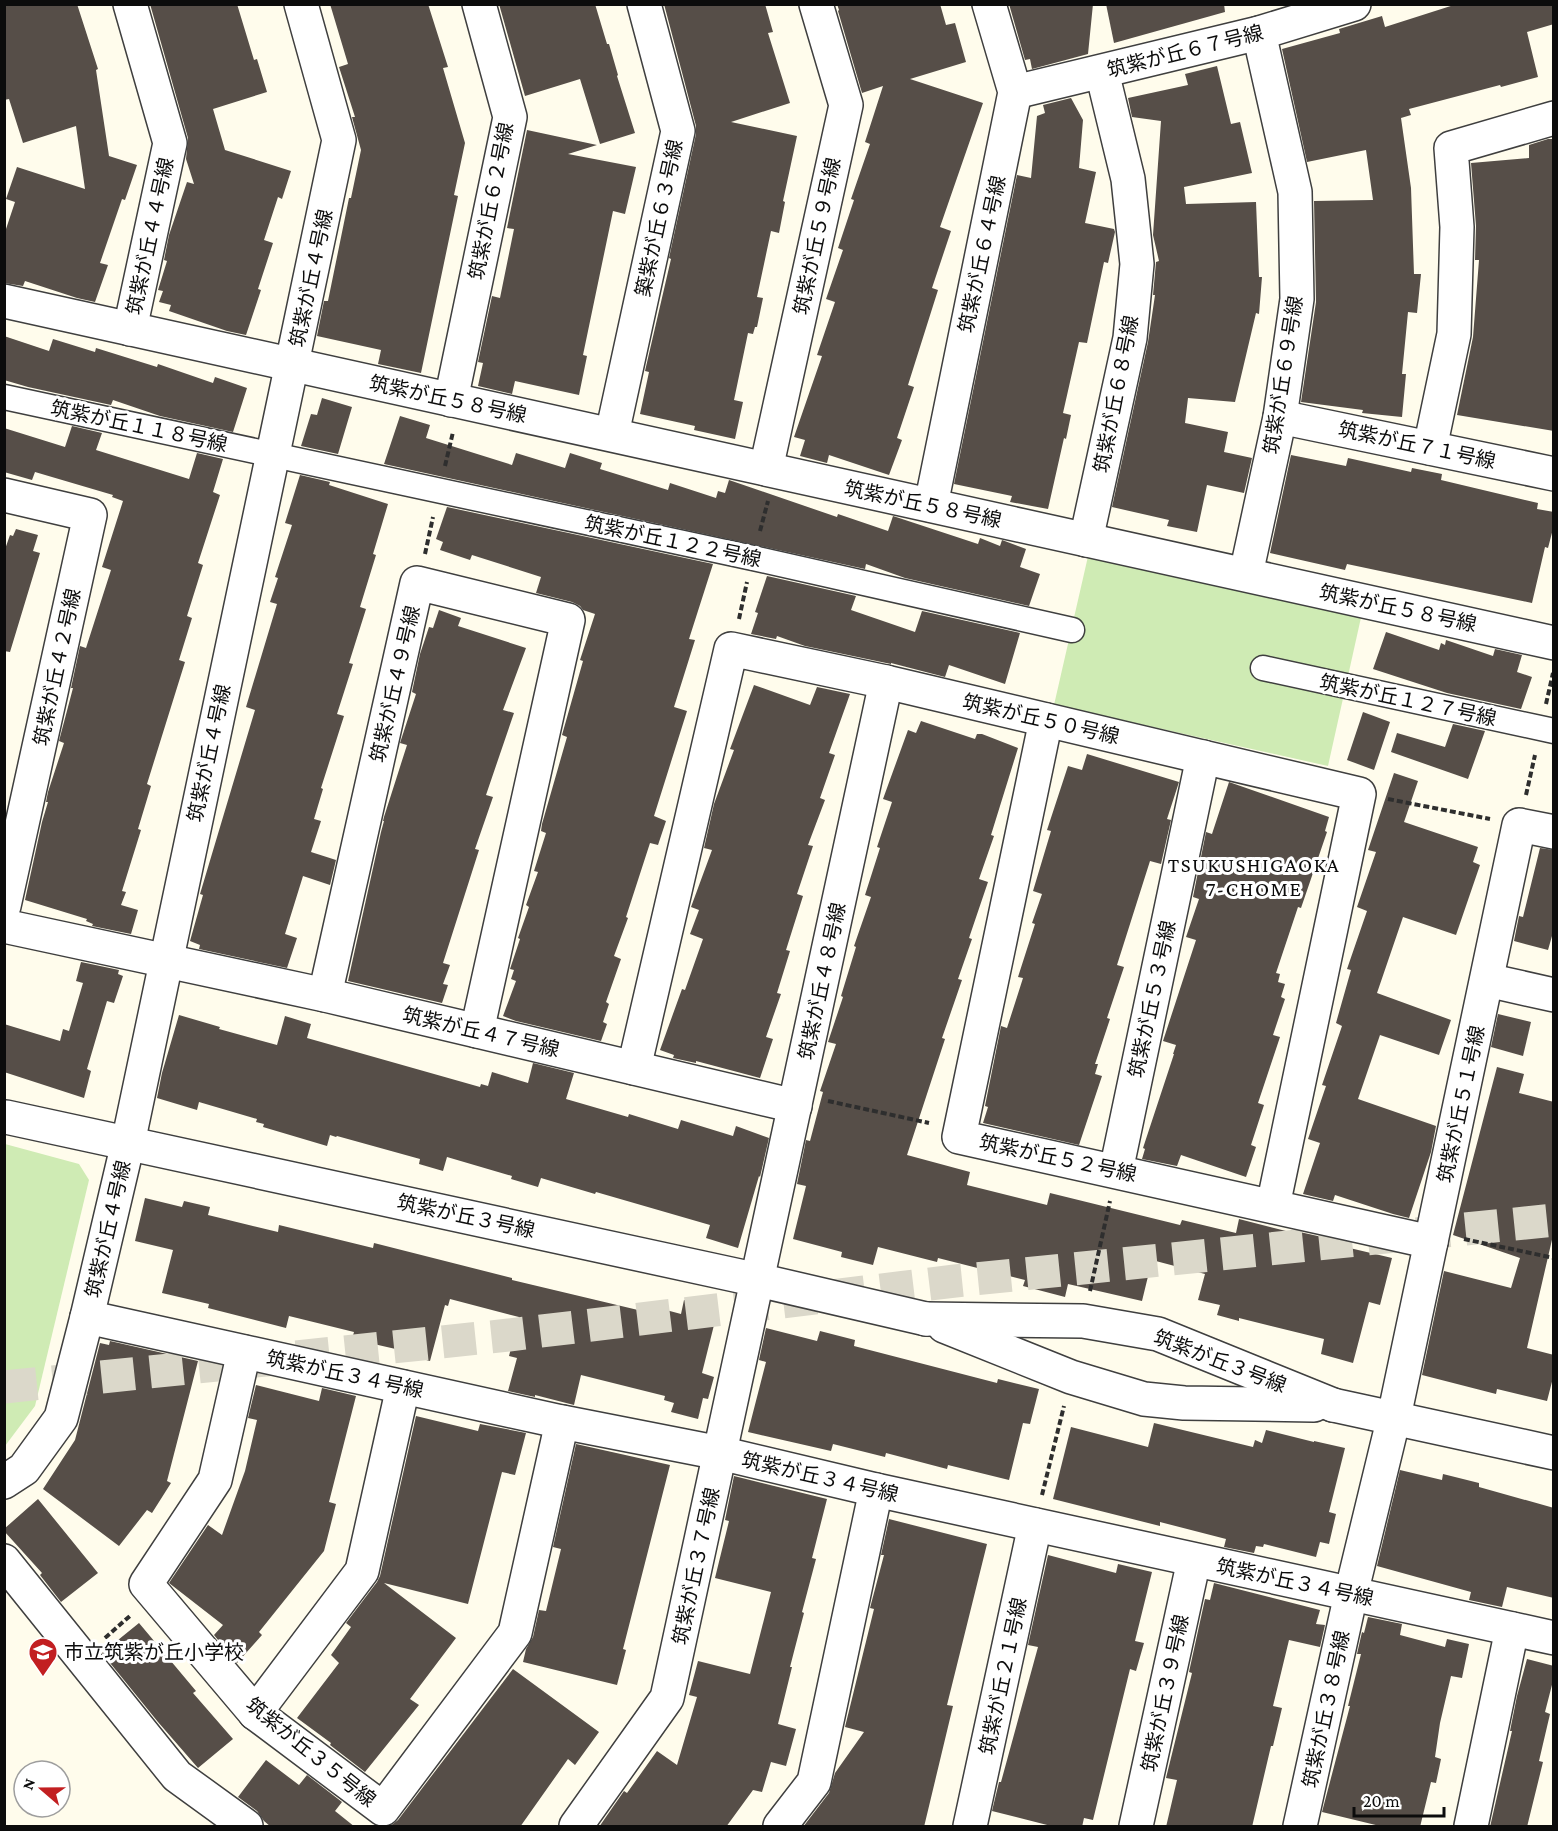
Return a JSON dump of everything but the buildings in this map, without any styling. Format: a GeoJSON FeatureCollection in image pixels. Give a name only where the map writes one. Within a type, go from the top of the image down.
{"type":"FeatureCollection","features":[{"type":"Feature","properties":{"kind":"street","name":"筑紫が丘４４号線"},"geometry":{"type":"LineString","coordinates":[[130,4],[170,143],[130,329]]}},
{"type":"Feature","properties":{"kind":"street","name":"筑紫が丘４号線"},"geometry":{"type":"LineString","coordinates":[[4,1482],[24,1469],[61,1418],[87,1317],[128,1143],[339,141],[301,4]]}},
{"type":"Feature","properties":{"kind":"street","name":"筑紫が丘６２号線"},"geometry":{"type":"LineString","coordinates":[[451,400],[510,117],[479,4]]}},
{"type":"Feature","properties":{"kind":"street","name":"築紫が丘６３号線"},"geometry":{"type":"LineString","coordinates":[[612,434],[678,131],[644,4]]}},
{"type":"Feature","properties":{"kind":"street","name":"筑紫が丘５９号線"},"geometry":{"type":"LineString","coordinates":[[766,469],[846,105],[816,4]]}},
{"type":"Feature","properties":{"kind":"street","name":"筑紫が丘６４号線"},"geometry":{"type":"LineString","coordinates":[[931,506],[1015,92],[989,4]]}},
{"type":"Feature","properties":{"kind":"street","name":"筑紫が丘６７号線"},"geometry":{"type":"LineString","coordinates":[[1015,92],[1258,33],[1354,4]]}},
{"type":"Feature","properties":{"kind":"street","name":"筑紫が丘６９号線"},"geometry":{"type":"LineString","coordinates":[[1246,574],[1280,417],[1297,299],[1295,192],[1258,33]]}},
{"type":"Feature","properties":{"kind":"street","name":"筑紫が丘６８号線"},"geometry":{"type":"LineString","coordinates":[[1086,540],[1131,338],[1137,264],[1128,179],[1102,72]]}},
{"type":"Feature","properties":{"kind":"street"},"geometry":{"type":"LineString","coordinates":[[1431,448],[1454,334],[1457,227],[1451,148],[1554,118]]}},
{"type":"Feature","properties":{"kind":"street","name":"筑紫が丘５８号線"},"geometry":{"type":"LineString","coordinates":[[4,301],[1554,642]]}},
{"type":"Feature","properties":{"kind":"street","name":"筑紫が丘１１８号線"},"geometry":{"type":"LineString","coordinates":[[4,398],[273,455]]}},
{"type":"Feature","properties":{"kind":"street","name":"筑紫が丘７１号線"},"geometry":{"type":"LineString","coordinates":[[1280,417],[1554,474]]}},
{"type":"Feature","properties":{"kind":"street","name":"筑紫が丘１２２号線"},"geometry":{"type":"LineString","coordinates":[[273,455],[1072,630]]}},
{"type":"Feature","properties":{"kind":"street","name":"筑紫が丘４２号線"},"geometry":{"type":"LineString","coordinates":[[4,495],[90,515],[4,906]]}},
{"type":"Feature","properties":{"kind":"street","name":"筑紫が丘４９号線"},"geometry":{"type":"LineString","coordinates":[[325,995],[417,584],[568,620],[477,1031]]}},
{"type":"Feature","properties":{"kind":"street","name":"筑紫が丘５０号線"},"geometry":{"type":"LineString","coordinates":[[634,1068],[731,649],[886,682],[1359,794]]}},
{"type":"Feature","properties":{"kind":"street","name":"筑紫が丘１２７号線"},"geometry":{"type":"LineString","coordinates":[[1263,668],[1554,731]]}},
{"type":"Feature","properties":{"kind":"street","name":"筑紫が丘４８号線"},"geometry":{"type":"LineString","coordinates":[[758,1280],[886,682]]}},
{"type":"Feature","properties":{"kind":"street","name":"筑紫が丘５２号線"},"geometry":{"type":"LineString","coordinates":[[1046,720],[959,1137],[1273,1206],[1433,1237]]}},
{"type":"Feature","properties":{"kind":"street","name":"筑紫が丘５３号線"},"geometry":{"type":"LineString","coordinates":[[1116,1171],[1203,757]]}},
{"type":"Feature","properties":{"kind":"street"},"geometry":{"type":"LineString","coordinates":[[1273,1206],[1359,794]]}},
{"type":"Feature","properties":{"kind":"street"},"geometry":{"type":"LineString","coordinates":[[1519,825],[1554,832]]}},
{"type":"Feature","properties":{"kind":"street","name":"筑紫が丘５１号線"},"geometry":{"type":"LineString","coordinates":[[1394,1417],[1519,825]]}},
{"type":"Feature","properties":{"kind":"street","name":"筑紫が丘４７号線"},"geometry":{"type":"LineString","coordinates":[[4,926],[325,995],[795,1106]]}},
{"type":"Feature","properties":{"kind":"street"},"geometry":{"type":"LineString","coordinates":[[1487,980],[1554,995]]}},
{"type":"Feature","properties":{"kind":"street","name":"筑紫が丘３号線"},"geometry":{"type":"LineString","coordinates":[[5,1117],[758,1280],[926,1319],[1071,1377],[1144,1399],[1333,1405],[1554,1452]]}},
{"type":"Feature","properties":{"kind":"street","name":"筑紫が丘３７号線"},"geometry":{"type":"LineString","coordinates":[[576,1827],[667,1698],[758,1280]]}},
{"type":"Feature","properties":{"kind":"street","name":"筑紫が丘３４号線"},"geometry":{"type":"LineString","coordinates":[[87,1317],[562,1422],[720,1453],[876,1490],[1554,1638]]}},
{"type":"Feature","properties":{"kind":"street","name":"筑紫が丘３号線"},"geometry":{"type":"LineString","coordinates":[[926,1319],[1083,1321],[1158,1334],[1333,1405]]}},
{"type":"Feature","properties":{"kind":"street"},"geometry":{"type":"LineString","coordinates":[[146,1584],[215,1480],[244,1352]]}},
{"type":"Feature","properties":{"kind":"street"},"geometry":{"type":"LineString","coordinates":[[255,1713],[362,1571],[403,1387]]}},
{"type":"Feature","properties":{"kind":"street","name":"筑紫が丘３８号線"},"geometry":{"type":"LineString","coordinates":[[1300,1827],[1351,1594],[1394,1417]]}},
{"type":"Feature","properties":{"kind":"street","name":"筑紫が丘３５号線"},"geometry":{"type":"LineString","coordinates":[[146,1584],[255,1713],[382,1809],[515,1633],[562,1422]]}},
{"type":"Feature","properties":{"kind":"street"},"geometry":{"type":"LineString","coordinates":[[780,1827],[814,1782],[876,1490]]}},
{"type":"Feature","properties":{"kind":"street","name":"筑紫が丘２１号線"},"geometry":{"type":"LineString","coordinates":[[970,1827],[1035,1525]]}},
{"type":"Feature","properties":{"kind":"street","name":"筑紫が丘３９号線"},"geometry":{"type":"LineString","coordinates":[[1136,1827],[1194,1560]]}},
{"type":"Feature","properties":{"kind":"street"},"geometry":{"type":"LineString","coordinates":[[4,1561],[177,1776],[246,1827]]}},
{"type":"Feature","properties":{"kind":"street"},"geometry":{"type":"LineString","coordinates":[[1471,1827],[1512,1629]]}},
{"type":"Feature","properties":{"kind":"path"},"geometry":{"type":"LineString","coordinates":[[1359,794],[1519,825]]}},
{"type":"Feature","properties":{"kind":"path"},"geometry":{"type":"LineString","coordinates":[[795,1106],[818,1099],[938,1125],[959,1137]]}},
{"type":"Feature","properties":{"kind":"path"},"geometry":{"type":"LineString","coordinates":[[1083,1321],[1116,1171]]}},
{"type":"Feature","properties":{"kind":"path"},"geometry":{"type":"LineString","coordinates":[[1433,1237],[1554,1258]]}},
{"type":"Feature","properties":{"kind":"path"},"geometry":{"type":"LineString","coordinates":[[1035,1525],[1071,1377]]}},
{"type":"Feature","properties":{"kind":"path"},"geometry":{"type":"LineString","coordinates":[[82,1658],[145,1602],[146,1584]]}},
{"type":"Feature","properties":{"kind":"green space"},"geometry":{"type":"Polygon","coordinates":[[[1089,552],[1362,613],[1328,766],[1054,705],[1089,552]]]}},
{"type":"Feature","properties":{"kind":"green space"},"geometry":{"type":"Polygon","coordinates":[[[5,1144],[79,1164],[89,1180],[35,1406],[5,1446],[5,1144]]]}},
{"type":"Feature","properties":{"kind":"tunnel"},"geometry":{"type":"LineString","coordinates":[[4,1387],[509,1335],[955,1281],[1554,1220]]}},
{"type":"Feature","properties":{"kind":"place","name":"市立筑紫が丘小学校"},"geometry":{"type":"Point","coordinates":[43,1678]}},
{"type":"Feature","properties":{"kind":"district","name":"TSUKUSHIGAOKA 7-CHOME"},"geometry":{"type":"Point","coordinates":[1254,877]}}]}
